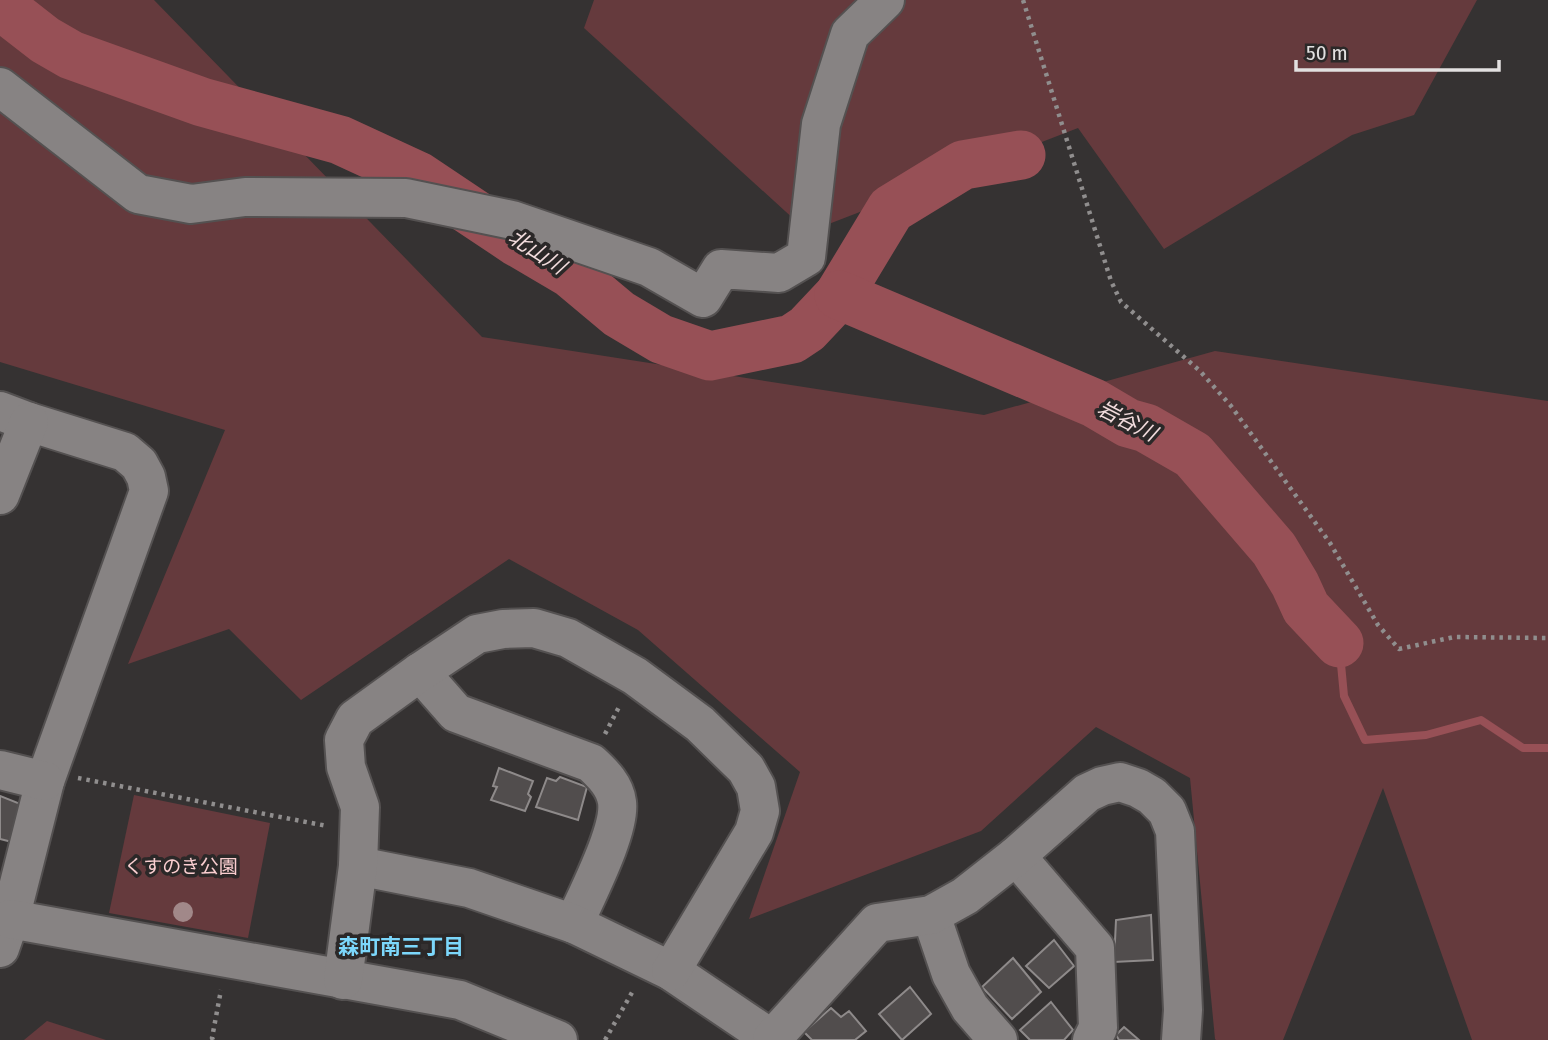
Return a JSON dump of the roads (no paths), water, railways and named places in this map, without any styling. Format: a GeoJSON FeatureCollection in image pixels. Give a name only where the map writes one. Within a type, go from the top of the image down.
{"type":"FeatureCollection","features":[{"type":"Feature","properties":{"kind":"street"},"geometry":{"type":"LineString","coordinates":[[0,87],[138,194],[191,204],[245,197],[406,198],[512,220],[649,267],[702,298],[722,269],[779,274],[806,257],[821,124],[850,34],[885,0]]}},
{"type":"Feature","properties":{"kind":"street"},"geometry":{"type":"LineString","coordinates":[[0,495],[15,416],[125,452],[139,464],[149,491],[45,781],[5,934],[228,958],[460,1000],[550,1038]]}},
{"type":"Feature","properties":{"kind":"street"},"geometry":{"type":"LineString","coordinates":[[343,980],[359,850],[360,807],[346,767],[344,740],[355,719],[420,672],[477,634],[503,629],[534,628],[568,638],[635,676],[700,724],[746,769],[756,787],[760,811],[754,832],[661,965]]}},
{"type":"Feature","properties":{"kind":"street"},"geometry":{"type":"LineString","coordinates":[[420,672],[456,713],[591,763],[608,779],[617,802],[615,828],[574,924]]}},
{"type":"Feature","properties":{"kind":"street"},"geometry":{"type":"LineString","coordinates":[[0,770],[45,781]]}},
{"type":"Feature","properties":{"kind":"street"},"geometry":{"type":"LineString","coordinates":[[359,850],[574,924],[661,965],[773,1040],[877,923],[931,915],[965,896],[1016,856],[1087,793],[1120,782],[1152,796],[1167,811],[1175,831],[1183,1010],[1181,1040]]}},
{"type":"Feature","properties":{"kind":"street"},"geometry":{"type":"LineString","coordinates":[[1016,856],[1095,948],[1098,1028],[1092,1040]]}},
{"type":"Feature","properties":{"kind":"street"},"geometry":{"type":"LineString","coordinates":[[931,915],[951,974],[970,1008],[998,1040]]}},
{"type":"Feature","properties":{"kind":"waterway","name":"北山川"},"geometry":{"type":"LineString","coordinates":[[0,5],[45,40],[71,55],[202,102],[340,140],[418,176],[517,242],[570,273],[619,314],[661,339],[710,356],[792,339],[807,329],[839,295],[891,209],[963,165],[1021,155]]}},
{"type":"Feature","properties":{"kind":"waterway","name":"岩谷川"},"geometry":{"type":"LineString","coordinates":[[839,295],[1094,403],[1193,455],[1274,549],[1306,608],[1339,643]]}},
{"type":"Feature","properties":{"kind":"waterway"},"geometry":{"type":"LineString","coordinates":[[1339,643],[1344,696],[1365,740],[1426,735],[1481,720],[1523,748],[1548,748]]}},
{"type":"Feature","properties":{"kind":"district","name":"森町南三丁目"},"geometry":{"type":"Point","coordinates":[401,947]}},
{"type":"Feature","properties":{"kind":"park label","name":"くすのき公園"},"geometry":{"type":"Point","coordinates":[181,866]}}]}
